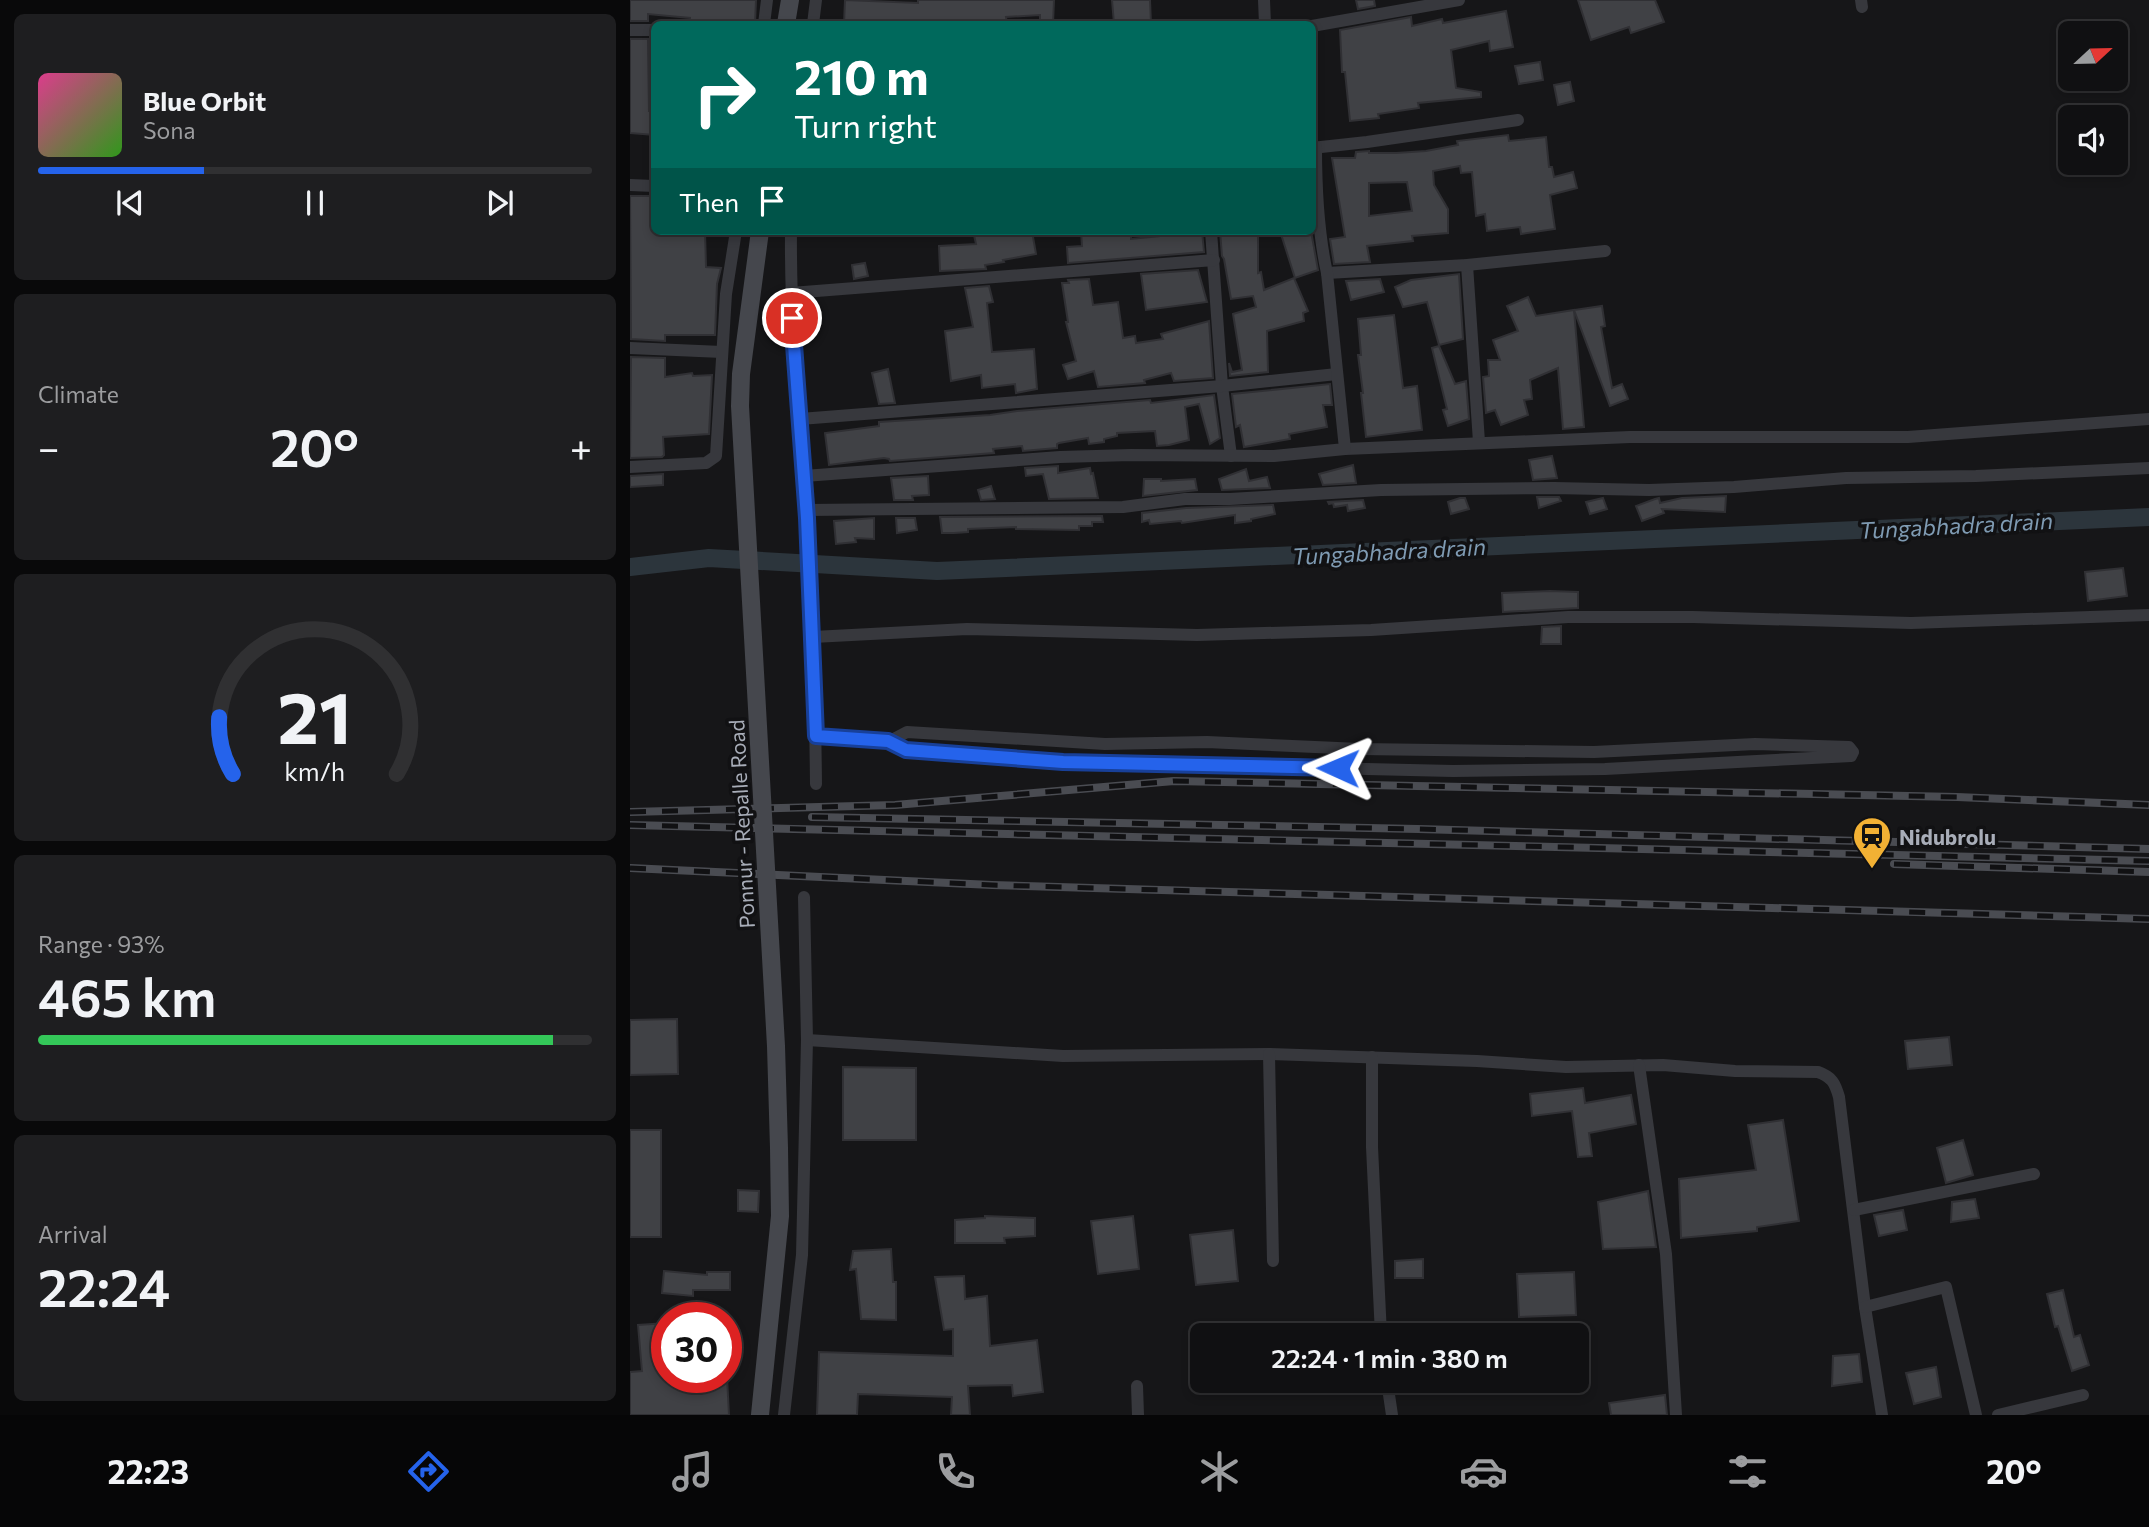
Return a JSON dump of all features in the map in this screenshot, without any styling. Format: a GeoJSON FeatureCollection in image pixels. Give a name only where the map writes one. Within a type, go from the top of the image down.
{"type":"FeatureCollection","features":[{"type":"Feature","properties":{"kind":"main road"},"geometry":{"type":"LineString","coordinates":[[786,21],[790,0]]}},
{"type":"Feature","properties":{"kind":"main road","name":"Ponnur - Repalle Road"},"geometry":{"type":"LineString","coordinates":[[759,235],[741,374],[740,406],[776,1046],[780,1216],[760,1415]]}},
{"type":"Feature","properties":{"kind":"street"},"geometry":{"type":"LineString","coordinates":[[764,21],[767,0]]}},
{"type":"Feature","properties":{"kind":"street"},"geometry":{"type":"LineString","coordinates":[[813,21],[816,0]]}},
{"type":"Feature","properties":{"kind":"street"},"geometry":{"type":"LineString","coordinates":[[1264,0],[1265,21]]}},
{"type":"Feature","properties":{"kind":"street"},"geometry":{"type":"LineString","coordinates":[[1316,25],[1459,0]]}},
{"type":"Feature","properties":{"kind":"street"},"geometry":{"type":"LineString","coordinates":[[630,30],[651,30]]}},
{"type":"Feature","properties":{"kind":"street"},"geometry":{"type":"LineString","coordinates":[[1316,147],[1518,120]]}},
{"type":"Feature","properties":{"kind":"street"},"geometry":{"type":"LineString","coordinates":[[1316,174],[1345,449]]}},
{"type":"Feature","properties":{"kind":"street"},"geometry":{"type":"LineString","coordinates":[[630,185],[651,186]]}},
{"type":"Feature","properties":{"kind":"street"},"geometry":{"type":"LineString","coordinates":[[630,467],[706,463],[716,456],[726,294],[735,235]]}},
{"type":"Feature","properties":{"kind":"street"},"geometry":{"type":"LineString","coordinates":[[792,235],[791,292],[813,637],[816,784]]}},
{"type":"Feature","properties":{"kind":"street"},"geometry":{"type":"LineString","coordinates":[[1211,235],[1222,386],[1231,456]]}},
{"type":"Feature","properties":{"kind":"street"},"geometry":{"type":"LineString","coordinates":[[1327,273],[1467,265],[1605,251]]}},
{"type":"Feature","properties":{"kind":"street"},"geometry":{"type":"LineString","coordinates":[[791,292],[1214,260]]}},
{"type":"Feature","properties":{"kind":"street"},"geometry":{"type":"LineString","coordinates":[[1467,265],[1479,442]]}},
{"type":"Feature","properties":{"kind":"street"},"geometry":{"type":"LineString","coordinates":[[630,348],[722,352]]}},
{"type":"Feature","properties":{"kind":"street"},"geometry":{"type":"LineString","coordinates":[[800,419],[1222,386],[1337,374]]}},
{"type":"Feature","properties":{"kind":"street"},"geometry":{"type":"LineString","coordinates":[[804,476],[1060,457],[1274,456],[1345,449],[1630,437],[1908,437],[2149,419]]}},
{"type":"Feature","properties":{"kind":"street"},"geometry":{"type":"LineString","coordinates":[[807,514],[1123,506],[1185,499],[1442,488],[1649,490],[1734,487],[1846,478],[1976,476],[2149,468]]}},
{"type":"Feature","properties":{"kind":"street"},"geometry":{"type":"LineString","coordinates":[[813,637],[967,629],[1210,635],[1568,617],[1693,617],[1911,623],[2149,615]]}},
{"type":"Feature","properties":{"kind":"street"},"geometry":{"type":"LineString","coordinates":[[816,736],[888,741],[906,750],[1045,761],[1453,771],[1605,769],[1851,756],[1853,752],[1849,747],[1755,744],[1605,751],[1340,748],[1193,742],[1105,744],[907,732],[888,741]]}},
{"type":"Feature","properties":{"kind":"street"},"geometry":{"type":"LineString","coordinates":[[1045,761],[1046,740]]}},
{"type":"Feature","properties":{"kind":"street"},"geometry":{"type":"LineString","coordinates":[[1191,765],[1193,742]]}},
{"type":"Feature","properties":{"kind":"street"},"geometry":{"type":"LineString","coordinates":[[1338,768],[1340,748]]}},
{"type":"Feature","properties":{"kind":"street"},"geometry":{"type":"LineString","coordinates":[[1605,751],[1605,769]]}},
{"type":"Feature","properties":{"kind":"street"},"geometry":{"type":"LineString","coordinates":[[784,1415],[802,1255],[807,1040],[804,897]]}},
{"type":"Feature","properties":{"kind":"street"},"geometry":{"type":"LineString","coordinates":[[807,1040],[1063,1056],[1269,1054],[1566,1067],[1663,1065],[1735,1071],[1818,1072],[1829,1076],[1835,1082],[1839,1097],[1865,1307],[1882,1415]]}},
{"type":"Feature","properties":{"kind":"street"},"geometry":{"type":"LineString","coordinates":[[1269,1054],[1273,1261]]}},
{"type":"Feature","properties":{"kind":"street"},"geometry":{"type":"LineString","coordinates":[[1372,1057],[1372,1147],[1380,1323]]}},
{"type":"Feature","properties":{"kind":"street"},"geometry":{"type":"LineString","coordinates":[[1639,1065],[1666,1254],[1675,1415]]}},
{"type":"Feature","properties":{"kind":"street"},"geometry":{"type":"LineString","coordinates":[[1854,1210],[2034,1174]]}},
{"type":"Feature","properties":{"kind":"street"},"geometry":{"type":"LineString","coordinates":[[1865,1307],[1946,1287],[1976,1415]]}},
{"type":"Feature","properties":{"kind":"street"},"geometry":{"type":"LineString","coordinates":[[1137,1386],[1138,1415]]}},
{"type":"Feature","properties":{"kind":"street"},"geometry":{"type":"LineString","coordinates":[[1389,1393],[1392,1415]]}},
{"type":"Feature","properties":{"kind":"street"},"geometry":{"type":"LineString","coordinates":[[1998,1415],[2083,1395]]}},
{"type":"Feature","properties":{"kind":"building"},"geometry":{"type":"Polygon","coordinates":[[[630,0],[756,0],[755,21],[690,21],[690,18],[648,14],[648,21],[630,21],[630,0]]]}},
{"type":"Feature","properties":{"kind":"building"},"geometry":{"type":"Polygon","coordinates":[[[845,0],[918,3],[918,0],[1054,0],[1053,21],[1040,21],[1040,15],[1006,17],[1007,21],[844,21],[845,0]]]}},
{"type":"Feature","properties":{"kind":"building"},"geometry":{"type":"Polygon","coordinates":[[[1112,0],[1150,0],[1151,21],[1114,21],[1112,0]]]}},
{"type":"Feature","properties":{"kind":"building"},"geometry":{"type":"Polygon","coordinates":[[[1356,0],[1374,0],[1375,6],[1358,9],[1356,0]]]}},
{"type":"Feature","properties":{"kind":"building"},"geometry":{"type":"Polygon","coordinates":[[[1578,0],[1655,0],[1664,22],[1631,33],[1629,27],[1591,40],[1578,0]]]}},
{"type":"Feature","properties":{"kind":"building"},"geometry":{"type":"Polygon","coordinates":[[[1506,11],[1513,47],[1490,51],[1489,41],[1451,50],[1456,88],[1481,92],[1481,97],[1418,103],[1419,108],[1378,114],[1379,118],[1350,121],[1345,72],[1342,72],[1340,30],[1411,17],[1412,26],[1442,19],[1443,23],[1506,11]]]}},
{"type":"Feature","properties":{"kind":"building"},"geometry":{"type":"Polygon","coordinates":[[[630,39],[648,39],[651,135],[630,133],[630,39]]]}},
{"type":"Feature","properties":{"kind":"building"},"geometry":{"type":"Polygon","coordinates":[[[1540,62],[1543,80],[1519,84],[1515,66],[1540,62]]]}},
{"type":"Feature","properties":{"kind":"building"},"geometry":{"type":"Polygon","coordinates":[[[1570,82],[1574,101],[1558,105],[1554,85],[1570,82]]]}},
{"type":"Feature","properties":{"kind":"building"},"geometry":{"type":"Polygon","coordinates":[[[1508,135],[1509,141],[1546,137],[1549,167],[1552,167],[1554,177],[1573,172],[1577,188],[1550,195],[1555,229],[1521,234],[1520,227],[1487,231],[1485,214],[1476,216],[1472,172],[1461,173],[1460,166],[1433,171],[1434,185],[1448,209],[1448,233],[1412,236],[1413,241],[1367,246],[1370,262],[1334,264],[1330,239],[1345,237],[1332,158],[1355,158],[1356,152],[1369,151],[1426,151],[1458,145],[1457,141],[1508,135]],[[1407,182],[1369,183],[1369,216],[1412,211],[1407,182]]]}},
{"type":"Feature","properties":{"kind":"building"},"geometry":{"type":"Polygon","coordinates":[[[630,196],[651,196],[651,235],[705,235],[706,267],[721,268],[717,284],[715,335],[665,335],[665,341],[631,339],[630,196]]]}},
{"type":"Feature","properties":{"kind":"building"},"geometry":{"type":"Polygon","coordinates":[[[974,235],[1033,235],[1036,254],[985,265],[986,269],[940,271],[939,246],[976,244],[974,235]]]}},
{"type":"Feature","properties":{"kind":"building"},"geometry":{"type":"Polygon","coordinates":[[[1081,235],[1131,235],[1131,239],[1202,235],[1204,252],[1068,263],[1067,247],[1082,246],[1081,235]]]}},
{"type":"Feature","properties":{"kind":"building"},"geometry":{"type":"Polygon","coordinates":[[[1220,235],[1258,235],[1258,273],[1261,272],[1264,290],[1294,278],[1308,311],[1303,313],[1304,321],[1267,331],[1268,372],[1230,376],[1229,363],[1232,372],[1242,370],[1233,314],[1256,307],[1253,296],[1231,299],[1220,235]]]}},
{"type":"Feature","properties":{"kind":"building"},"geometry":{"type":"Polygon","coordinates":[[[1281,235],[1312,235],[1318,270],[1295,278],[1281,235]]]}},
{"type":"Feature","properties":{"kind":"building"},"geometry":{"type":"Polygon","coordinates":[[[865,263],[868,276],[854,279],[852,265],[865,263]]]}},
{"type":"Feature","properties":{"kind":"building"},"geometry":{"type":"Polygon","coordinates":[[[1198,270],[1207,302],[1146,310],[1141,274],[1198,270]]]}},
{"type":"Feature","properties":{"kind":"building"},"geometry":{"type":"Polygon","coordinates":[[[1459,274],[1463,339],[1439,345],[1427,302],[1403,307],[1395,287],[1411,280],[1459,274]]]}},
{"type":"Feature","properties":{"kind":"building"},"geometry":{"type":"Polygon","coordinates":[[[1089,279],[1093,305],[1118,302],[1123,338],[1135,336],[1136,343],[1163,339],[1161,334],[1209,321],[1213,378],[1174,381],[1171,373],[1144,380],[1145,383],[1098,387],[1094,371],[1068,379],[1063,365],[1076,361],[1066,322],[1062,283],[1089,279]]]}},
{"type":"Feature","properties":{"kind":"building"},"geometry":{"type":"Polygon","coordinates":[[[1380,279],[1384,292],[1351,300],[1346,281],[1380,279]]]}},
{"type":"Feature","properties":{"kind":"building"},"geometry":{"type":"Polygon","coordinates":[[[989,286],[993,302],[987,303],[992,352],[1034,349],[1037,389],[1016,393],[1015,384],[982,388],[981,375],[951,381],[945,331],[973,327],[965,288],[989,286]]]}},
{"type":"Feature","properties":{"kind":"building"},"geometry":{"type":"Polygon","coordinates":[[[1528,297],[1536,316],[1574,310],[1584,427],[1563,429],[1558,368],[1530,380],[1532,399],[1524,400],[1528,415],[1501,425],[1495,410],[1486,413],[1483,377],[1489,376],[1488,360],[1500,360],[1493,340],[1518,331],[1507,306],[1528,297]]]}},
{"type":"Feature","properties":{"kind":"building"},"geometry":{"type":"Polygon","coordinates":[[[1602,306],[1605,326],[1601,327],[1612,388],[1622,384],[1628,399],[1610,406],[1574,310],[1602,306]]]}},
{"type":"Feature","properties":{"kind":"building"},"geometry":{"type":"Polygon","coordinates":[[[1394,315],[1403,388],[1417,386],[1422,430],[1366,437],[1358,355],[1361,355],[1358,319],[1394,315]]]}},
{"type":"Feature","properties":{"kind":"building"},"geometry":{"type":"Polygon","coordinates":[[[1439,346],[1455,384],[1466,381],[1469,419],[1448,426],[1443,410],[1447,409],[1432,348],[1439,346]]]}},
{"type":"Feature","properties":{"kind":"building"},"geometry":{"type":"Polygon","coordinates":[[[631,357],[665,358],[665,377],[692,373],[693,376],[712,375],[709,434],[663,437],[662,457],[630,458],[631,357]]]}},
{"type":"Feature","properties":{"kind":"building"},"geometry":{"type":"Polygon","coordinates":[[[888,369],[895,403],[879,404],[872,373],[888,369]]]}},
{"type":"Feature","properties":{"kind":"building"},"geometry":{"type":"Polygon","coordinates":[[[1330,384],[1332,405],[1323,405],[1327,427],[1289,434],[1290,439],[1244,447],[1240,425],[1236,427],[1232,394],[1330,384]]]}},
{"type":"Feature","properties":{"kind":"building"},"geometry":{"type":"Polygon","coordinates":[[[1214,395],[1220,438],[1210,444],[1199,404],[1185,407],[1189,440],[1169,445],[1157,446],[1155,431],[1117,433],[1117,436],[1104,439],[1104,442],[1089,444],[1088,438],[1059,443],[1057,448],[1023,451],[1022,446],[993,449],[994,453],[890,461],[884,458],[829,465],[825,433],[879,426],[879,422],[1150,400],[1151,403],[1214,395]]]}},
{"type":"Feature","properties":{"kind":"building"},"geometry":{"type":"Polygon","coordinates":[[[1552,456],[1557,478],[1533,480],[1529,460],[1552,456]]]}},
{"type":"Feature","properties":{"kind":"building"},"geometry":{"type":"Polygon","coordinates":[[[1353,465],[1356,483],[1323,485],[1319,474],[1353,465]]]}},
{"type":"Feature","properties":{"kind":"building"},"geometry":{"type":"Polygon","coordinates":[[[1058,466],[1058,473],[1090,468],[1098,498],[1049,499],[1043,474],[1026,476],[1025,468],[1058,466]]]}},
{"type":"Feature","properties":{"kind":"building"},"geometry":{"type":"Polygon","coordinates":[[[1246,469],[1249,481],[1267,477],[1270,488],[1222,490],[1219,479],[1246,469]]]}},
{"type":"Feature","properties":{"kind":"building"},"geometry":{"type":"Polygon","coordinates":[[[663,474],[663,485],[630,487],[630,476],[663,474]]]}},
{"type":"Feature","properties":{"kind":"building"},"geometry":{"type":"Polygon","coordinates":[[[928,476],[929,495],[912,496],[913,500],[894,500],[891,478],[928,476]]]}},
{"type":"Feature","properties":{"kind":"building"},"geometry":{"type":"Polygon","coordinates":[[[1144,479],[1195,479],[1197,490],[1143,496],[1144,479]]]}},
{"type":"Feature","properties":{"kind":"building"},"geometry":{"type":"Polygon","coordinates":[[[991,486],[995,499],[981,500],[978,490],[991,486]]]}},
{"type":"Feature","properties":{"kind":"building"},"geometry":{"type":"Polygon","coordinates":[[[1726,496],[1725,512],[1662,509],[1664,513],[1642,521],[1636,506],[1659,498],[1660,503],[1682,498],[1726,496]]]}},
{"type":"Feature","properties":{"kind":"building"},"geometry":{"type":"Polygon","coordinates":[[[1537,497],[1559,497],[1561,501],[1539,508],[1537,497]]]}},
{"type":"Feature","properties":{"kind":"building"},"geometry":{"type":"Polygon","coordinates":[[[1465,498],[1469,509],[1451,514],[1448,502],[1465,498]]]}},
{"type":"Feature","properties":{"kind":"building"},"geometry":{"type":"Polygon","coordinates":[[[1603,498],[1607,509],[1590,514],[1586,502],[1603,498]]]}},
{"type":"Feature","properties":{"kind":"building"},"geometry":{"type":"Polygon","coordinates":[[[1363,500],[1365,508],[1348,511],[1347,505],[1334,507],[1333,503],[1328,502],[1363,500]]]}},
{"type":"Feature","properties":{"kind":"building"},"geometry":{"type":"Polygon","coordinates":[[[1273,505],[1275,514],[1251,521],[1235,523],[1235,515],[1182,523],[1150,524],[1149,520],[1142,522],[1142,513],[1186,508],[1273,505]]]}},
{"type":"Feature","properties":{"kind":"building"},"geometry":{"type":"Polygon","coordinates":[[[1102,516],[1103,522],[1092,522],[1092,526],[1079,526],[1079,530],[1016,527],[968,529],[968,532],[954,533],[942,533],[940,517],[1102,516]]]}},
{"type":"Feature","properties":{"kind":"building"},"geometry":{"type":"Polygon","coordinates":[[[874,518],[874,539],[855,538],[856,542],[836,544],[834,521],[874,518]]]}},
{"type":"Feature","properties":{"kind":"building"},"geometry":{"type":"Polygon","coordinates":[[[896,518],[915,518],[917,530],[897,533],[896,518]]]}},
{"type":"Feature","properties":{"kind":"building"},"geometry":{"type":"Polygon","coordinates":[[[2123,568],[2127,596],[2088,601],[2085,572],[2123,568]]]}},
{"type":"Feature","properties":{"kind":"building"},"geometry":{"type":"Polygon","coordinates":[[[1578,592],[1578,608],[1503,612],[1502,593],[1578,592]]]}},
{"type":"Feature","properties":{"kind":"building"},"geometry":{"type":"Polygon","coordinates":[[[1561,626],[1561,644],[1541,644],[1542,627],[1561,626]]]}},
{"type":"Feature","properties":{"kind":"building"},"geometry":{"type":"Polygon","coordinates":[[[677,1019],[678,1074],[630,1075],[630,1020],[677,1019]]]}},
{"type":"Feature","properties":{"kind":"building"},"geometry":{"type":"Polygon","coordinates":[[[1949,1037],[1952,1065],[1908,1069],[1905,1041],[1949,1037]]]}},
{"type":"Feature","properties":{"kind":"building"},"geometry":{"type":"Polygon","coordinates":[[[843,1067],[916,1068],[916,1140],[843,1140],[843,1067]]]}},
{"type":"Feature","properties":{"kind":"building"},"geometry":{"type":"Polygon","coordinates":[[[1583,1088],[1585,1103],[1631,1095],[1636,1124],[1589,1133],[1592,1156],[1578,1157],[1572,1111],[1532,1116],[1530,1094],[1583,1088]]]}},
{"type":"Feature","properties":{"kind":"building"},"geometry":{"type":"Polygon","coordinates":[[[1783,1120],[1799,1221],[1757,1227],[1757,1231],[1681,1238],[1679,1179],[1756,1170],[1748,1125],[1783,1120]]]}},
{"type":"Feature","properties":{"kind":"building"},"geometry":{"type":"Polygon","coordinates":[[[630,1130],[661,1130],[661,1237],[630,1237],[630,1130]]]}},
{"type":"Feature","properties":{"kind":"building"},"geometry":{"type":"Polygon","coordinates":[[[1963,1140],[1973,1175],[1946,1183],[1937,1148],[1963,1140]]]}},
{"type":"Feature","properties":{"kind":"building"},"geometry":{"type":"Polygon","coordinates":[[[738,1190],[759,1191],[758,1212],[738,1211],[738,1190]]]}},
{"type":"Feature","properties":{"kind":"building"},"geometry":{"type":"Polygon","coordinates":[[[1648,1191],[1656,1247],[1603,1249],[1598,1202],[1648,1191]]]}},
{"type":"Feature","properties":{"kind":"building"},"geometry":{"type":"Polygon","coordinates":[[[1975,1199],[1979,1218],[1951,1222],[1952,1202],[1975,1199]]]}},
{"type":"Feature","properties":{"kind":"building"},"geometry":{"type":"Polygon","coordinates":[[[1903,1210],[1907,1230],[1879,1236],[1874,1215],[1903,1210]]]}},
{"type":"Feature","properties":{"kind":"building"},"geometry":{"type":"Polygon","coordinates":[[[985,1216],[1035,1218],[1035,1236],[1004,1238],[1005,1243],[955,1243],[955,1220],[985,1216]]]}},
{"type":"Feature","properties":{"kind":"building"},"geometry":{"type":"Polygon","coordinates":[[[1133,1216],[1139,1269],[1098,1274],[1091,1221],[1133,1216]]]}},
{"type":"Feature","properties":{"kind":"building"},"geometry":{"type":"Polygon","coordinates":[[[1233,1230],[1238,1281],[1196,1285],[1190,1235],[1233,1230]]]}},
{"type":"Feature","properties":{"kind":"building"},"geometry":{"type":"Polygon","coordinates":[[[891,1249],[893,1282],[896,1282],[896,1320],[861,1319],[856,1269],[850,1270],[853,1251],[891,1249]]]}},
{"type":"Feature","properties":{"kind":"building"},"geometry":{"type":"Polygon","coordinates":[[[1423,1259],[1423,1278],[1395,1278],[1395,1261],[1423,1259]]]}},
{"type":"Feature","properties":{"kind":"building"},"geometry":{"type":"Polygon","coordinates":[[[664,1271],[707,1275],[707,1272],[730,1272],[730,1290],[693,1290],[693,1296],[662,1293],[664,1271]]]}},
{"type":"Feature","properties":{"kind":"building"},"geometry":{"type":"Polygon","coordinates":[[[1574,1272],[1576,1315],[1519,1317],[1517,1274],[1574,1272]]]}},
{"type":"Feature","properties":{"kind":"building"},"geometry":{"type":"Polygon","coordinates":[[[964,1276],[965,1299],[987,1296],[990,1346],[1037,1340],[1043,1392],[1013,1396],[1012,1385],[968,1386],[970,1415],[951,1415],[952,1397],[858,1394],[857,1415],[817,1415],[819,1352],[953,1356],[953,1329],[944,1330],[935,1277],[964,1276]]]}},
{"type":"Feature","properties":{"kind":"building"},"geometry":{"type":"Polygon","coordinates":[[[2063,1290],[2074,1337],[2080,1335],[2089,1365],[2072,1371],[2058,1326],[2055,1327],[2047,1294],[2063,1290]]]}},
{"type":"Feature","properties":{"kind":"building"},"geometry":{"type":"Polygon","coordinates":[[[651,1324],[651,1393],[728,1393],[729,1415],[630,1415],[630,1372],[642,1371],[638,1325],[651,1324]]]}},
{"type":"Feature","properties":{"kind":"building"},"geometry":{"type":"Polygon","coordinates":[[[1859,1354],[1862,1382],[1832,1386],[1833,1356],[1859,1354]]]}},
{"type":"Feature","properties":{"kind":"building"},"geometry":{"type":"Polygon","coordinates":[[[1936,1367],[1941,1397],[1914,1404],[1906,1373],[1936,1367]]]}},
{"type":"Feature","properties":{"kind":"building"},"geometry":{"type":"Polygon","coordinates":[[[1665,1395],[1667,1415],[1611,1415],[1609,1403],[1665,1395]]]}},
{"type":"Feature","properties":{"kind":"waterway","name":"Tungabhadra drain"},"geometry":{"type":"LineString","coordinates":[[630,567],[709,558],[937,571],[2149,517]]}},
{"type":"Feature","properties":{"kind":"railway"},"geometry":{"type":"LineString","coordinates":[[630,812],[895,805],[1174,781],[1957,797],[2149,805]]}},
{"type":"Feature","properties":{"kind":"railway"},"geometry":{"type":"LineString","coordinates":[[812,817],[1418,829],[2149,849]]}},
{"type":"Feature","properties":{"kind":"railway"},"geometry":{"type":"LineString","coordinates":[[630,825],[2149,861]]}},
{"type":"Feature","properties":{"kind":"railway"},"geometry":{"type":"LineString","coordinates":[[1894,864],[2149,872]]}},
{"type":"Feature","properties":{"kind":"railway"},"geometry":{"type":"LineString","coordinates":[[630,868],[992,885],[2149,919]]}},
{"type":"Feature","properties":{"kind":"place","name":"Nidubrolu"},"geometry":{"type":"Point","coordinates":[1872,870]}},
{"type":"Feature","properties":{"kind":"route"},"geometry":{"type":"LineString","coordinates":[[792,318],[807,518],[816,736],[888,741],[906,750],[991,758],[1088,763],[1338,768]]}}]}
